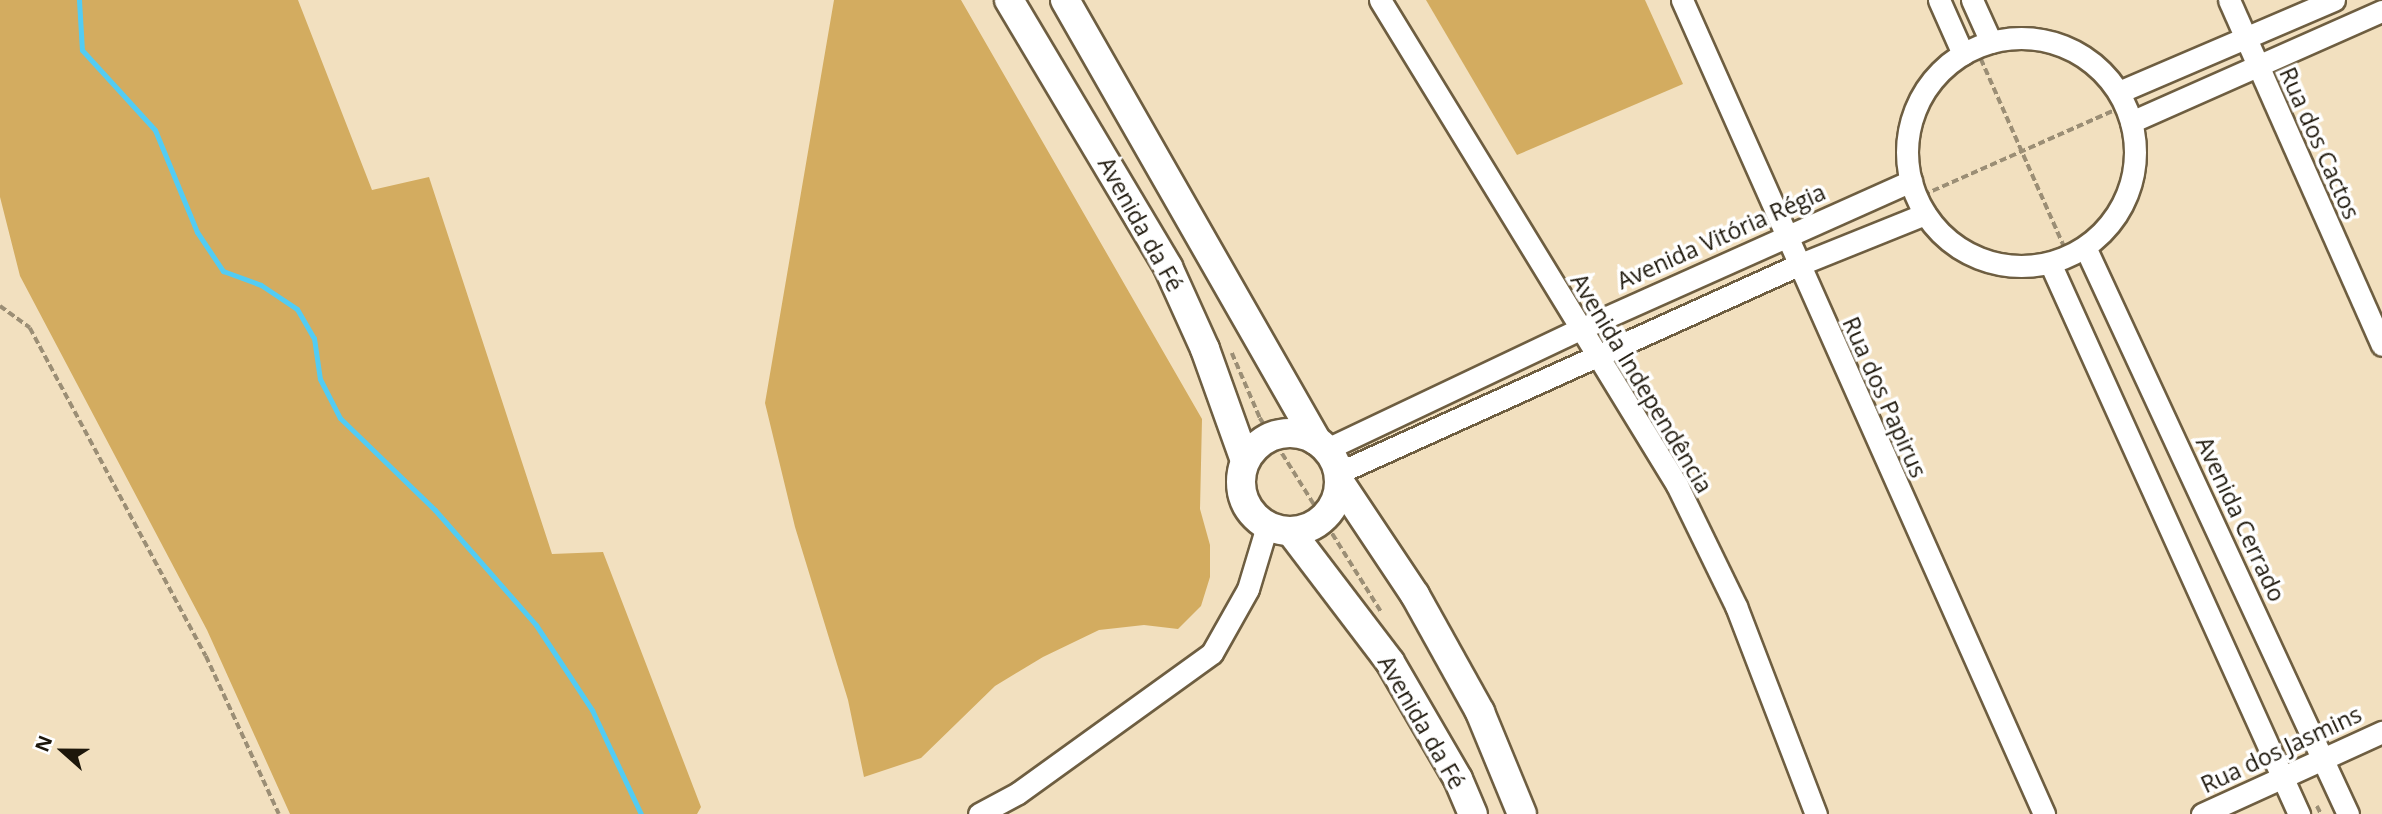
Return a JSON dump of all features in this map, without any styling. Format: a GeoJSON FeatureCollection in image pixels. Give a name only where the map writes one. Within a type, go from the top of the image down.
{"type":"FeatureCollection","features":[{"type":"Feature","properties":{"kind":"main road","name":"Avenida da Fé"},"geometry":{"type":"LineString","coordinates":[[1009,0],[1168,267],[1205,348],[1245,461],[1241,491],[1255,517],[1279,529],[1390,662],[1458,779],[1473,814]]}},
{"type":"Feature","properties":{"kind":"main road","name":"Avenida da Fé"},"geometry":{"type":"LineString","coordinates":[[1065,0],[1330,461],[1415,595],[1480,712],[1522,814]]}},
{"type":"Feature","properties":{"kind":"main road"},"geometry":{"type":"LineString","coordinates":[[1245,461],[1271,436],[1290,432],[1330,461],[1333,506],[1323,518],[1279,529]]}},
{"type":"Feature","properties":{"kind":"street","name":"Avenida Independência"},"geometry":{"type":"LineString","coordinates":[[1380,0],[1578,330],[1596,354],[1677,485],[1736,606],[1816,814]]}},
{"type":"Feature","properties":{"kind":"street","name":"Rua dos Papirus"},"geometry":{"type":"LineString","coordinates":[[1682,0],[1784,235],[2044,814]]}},
{"type":"Feature","properties":{"kind":"street"},"geometry":{"type":"LineString","coordinates":[[1939,0],[1963,54]]}},
{"type":"Feature","properties":{"kind":"street"},"geometry":{"type":"LineString","coordinates":[[1972,0],[1991,42]]}},
{"type":"Feature","properties":{"kind":"street","name":"Rua dos Cactos"},"geometry":{"type":"LineString","coordinates":[[2229,0],[2382,345]]}},
{"type":"Feature","properties":{"kind":"street"},"geometry":{"type":"LineString","coordinates":[[2119,92],[2246,40],[2334,0]]}},
{"type":"Feature","properties":{"kind":"street"},"geometry":{"type":"LineString","coordinates":[[2132,122],[2382,11]]}},
{"type":"Feature","properties":{"kind":"street"},"geometry":{"type":"LineString","coordinates":[[2020,38],[2058,44],[2100,69],[2119,92],[2132,122],[2135,157],[2128,192],[2111,223],[2085,247],[2050,263],[2014,267],[1979,259],[1949,241],[1925,214],[1911,181],[1908,139],[1916,109],[1932,82],[1963,54],[1991,42],[2020,38]]}},
{"type":"Feature","properties":{"kind":"street","name":"Avenida Vitória Régia"},"geometry":{"type":"LineString","coordinates":[[1330,461],[1578,330],[1784,235],[1911,181]]}},
{"type":"Feature","properties":{"kind":"street"},"geometry":{"type":"LineString","coordinates":[[1330,461],[1596,354],[1798,265],[1925,214]]}},
{"type":"Feature","properties":{"kind":"street","name":"Avenida Cerrado"},"geometry":{"type":"LineString","coordinates":[[2085,247],[2348,814]]}},
{"type":"Feature","properties":{"kind":"street"},"geometry":{"type":"LineString","coordinates":[[2050,263],[2299,814]]}},
{"type":"Feature","properties":{"kind":"street"},"geometry":{"type":"LineString","coordinates":[[979,814],[1018,793],[1212,653],[1279,529]]}},
{"type":"Feature","properties":{"kind":"street","name":"Rua dos Jasmins"},"geometry":{"type":"LineString","coordinates":[[2202,814],[2382,732]]}},
{"type":"Feature","properties":{"kind":"path"},"geometry":{"type":"LineString","coordinates":[[0,306],[30,327],[206,656],[279,814]]}},
{"type":"Feature","properties":{"kind":"path"},"geometry":{"type":"LineString","coordinates":[[1226,341],[1271,436],[1388,622]]}},
{"type":"Feature","properties":{"kind":"shaded area"},"geometry":{"type":"Polygon","coordinates":[[[0,0],[298,0],[372,190],[429,177],[552,554],[603,552],[701,807],[697,814],[290,814],[207,630],[20,276],[0,197],[0,0]]]}},
{"type":"Feature","properties":{"kind":"shaded area"},"geometry":{"type":"Polygon","coordinates":[[[834,0],[961,0],[1202,419],[1200,509],[1210,545],[1210,577],[1201,606],[1178,629],[1144,625],[1099,630],[1043,657],[995,686],[921,758],[864,777],[848,700],[795,527],[765,403],[834,0]]]}},
{"type":"Feature","properties":{"kind":"shaded area"},"geometry":{"type":"Polygon","coordinates":[[[1426,0],[1645,0],[1683,84],[1517,155],[1426,0]]]}},
{"type":"Feature","properties":{"kind":"waterway"},"geometry":{"type":"LineString","coordinates":[[79,0],[82,50],[155,130],[197,232],[223,271],[261,285],[297,309],[314,338],[320,379],[340,418],[435,510],[536,625],[592,710],[641,814]]}}]}
